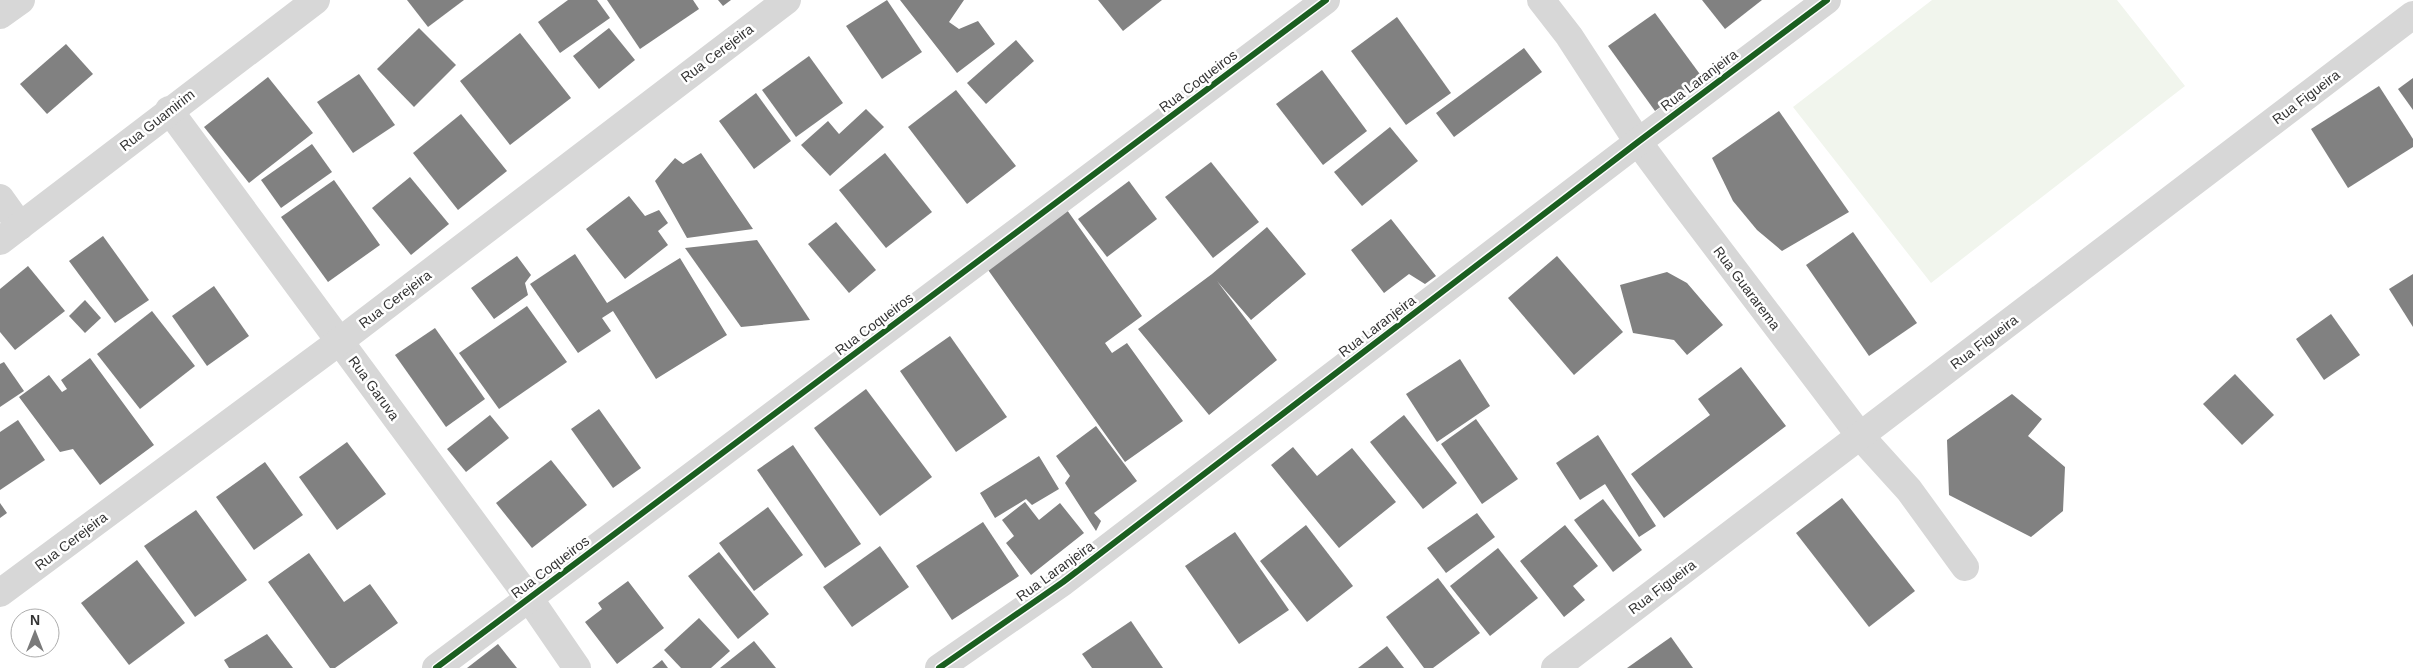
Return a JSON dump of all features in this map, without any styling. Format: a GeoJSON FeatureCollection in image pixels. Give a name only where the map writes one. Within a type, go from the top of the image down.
{"type":"FeatureCollection","features":[{"type":"Feature","properties":{"kind":"street"},"geometry":{"type":"LineString","coordinates":[[0,15],[20,0]]}},
{"type":"Feature","properties":{"kind":"street","name":"Rua Guamirim"},"geometry":{"type":"LineString","coordinates":[[10,234],[169,110],[316,0]]}},
{"type":"Feature","properties":{"kind":"street","name":"Rua Cerejeira"},"geometry":{"type":"LineString","coordinates":[[0,594],[340,341],[787,0]]}},
{"type":"Feature","properties":{"kind":"street","name":"Rua Coqueiros"},"geometry":{"type":"LineString","coordinates":[[436,668],[1326,0]]}},
{"type":"Feature","properties":{"kind":"street","name":"Rua Guararema"},"geometry":{"type":"LineString","coordinates":[[1541,0],[1569,36],[1638,142],[1861,437],[1909,490],[1965,567]]}},
{"type":"Feature","properties":{"kind":"street","name":"Rua Laranjeira"},"geometry":{"type":"LineString","coordinates":[[939,668],[1063,582],[1638,142],[1827,0]]}},
{"type":"Feature","properties":{"kind":"street","name":"Rua Figueira"},"geometry":{"type":"LineString","coordinates":[[1555,668],[1861,437],[2413,15]]}},
{"type":"Feature","properties":{"kind":"street","name":"Rua Garuva"},"geometry":{"type":"LineString","coordinates":[[169,110],[529,598],[577,668]]}},
{"type":"Feature","properties":{"kind":"street"},"geometry":{"type":"LineString","coordinates":[[0,198],[10,234]]}},
{"type":"Feature","properties":{"kind":"shaded area"},"geometry":{"type":"Polygon","coordinates":[[[1932,0],[2117,0],[2185,86],[1931,283],[1793,107],[1932,0]]]}},
{"type":"Feature","properties":{"kind":"building"},"geometry":{"type":"Polygon","coordinates":[[[407,0],[464,0],[428,27],[407,0]]]}},
{"type":"Feature","properties":{"kind":"building"},"geometry":{"type":"Polygon","coordinates":[[[568,0],[597,0],[610,18],[560,53],[538,22],[568,0]]]}},
{"type":"Feature","properties":{"kind":"building"},"geometry":{"type":"Polygon","coordinates":[[[607,0],[693,0],[699,9],[640,49],[607,0]]]}},
{"type":"Feature","properties":{"kind":"building"},"geometry":{"type":"Polygon","coordinates":[[[718,0],[731,0],[723,6],[718,0]]]}},
{"type":"Feature","properties":{"kind":"building"},"geometry":{"type":"Polygon","coordinates":[[[887,0],[922,52],[882,79],[846,26],[887,0]]]}},
{"type":"Feature","properties":{"kind":"building"},"geometry":{"type":"Polygon","coordinates":[[[900,0],[964,0],[949,22],[959,29],[978,21],[995,44],[957,73],[900,0]]]}},
{"type":"Feature","properties":{"kind":"building"},"geometry":{"type":"Polygon","coordinates":[[[1098,0],[1162,0],[1123,31],[1098,0]]]}},
{"type":"Feature","properties":{"kind":"building"},"geometry":{"type":"Polygon","coordinates":[[[1702,0],[1762,0],[1725,29],[1702,0]]]}},
{"type":"Feature","properties":{"kind":"building"},"geometry":{"type":"Polygon","coordinates":[[[1655,13],[1702,77],[1655,111],[1608,46],[1655,13]]]}},
{"type":"Feature","properties":{"kind":"building"},"geometry":{"type":"Polygon","coordinates":[[[1397,17],[1451,93],[1406,125],[1351,51],[1397,17]]]}},
{"type":"Feature","properties":{"kind":"building"},"geometry":{"type":"Polygon","coordinates":[[[419,28],[456,65],[414,107],[377,69],[419,28]]]}},
{"type":"Feature","properties":{"kind":"building"},"geometry":{"type":"Polygon","coordinates":[[[609,28],[635,60],[599,89],[573,56],[609,28]]]}},
{"type":"Feature","properties":{"kind":"building"},"geometry":{"type":"Polygon","coordinates":[[[520,33],[571,98],[510,145],[460,81],[520,33]]]}},
{"type":"Feature","properties":{"kind":"building"},"geometry":{"type":"Polygon","coordinates":[[[1016,40],[1034,61],[986,104],[967,83],[1016,40]]]}},
{"type":"Feature","properties":{"kind":"building"},"geometry":{"type":"Polygon","coordinates":[[[66,44],[93,74],[47,114],[20,84],[66,44]]]}},
{"type":"Feature","properties":{"kind":"building"},"geometry":{"type":"Polygon","coordinates":[[[1524,48],[1542,72],[1454,137],[1436,113],[1524,48]]]}},
{"type":"Feature","properties":{"kind":"building"},"geometry":{"type":"Polygon","coordinates":[[[809,56],[843,103],[796,137],[762,90],[809,56]]]}},
{"type":"Feature","properties":{"kind":"building"},"geometry":{"type":"Polygon","coordinates":[[[1322,70],[1367,131],[1323,165],[1276,104],[1322,70]]]}},
{"type":"Feature","properties":{"kind":"building"},"geometry":{"type":"Polygon","coordinates":[[[359,74],[395,125],[353,153],[317,102],[359,74]]]}},
{"type":"Feature","properties":{"kind":"building"},"geometry":{"type":"Polygon","coordinates":[[[268,77],[313,133],[249,183],[204,127],[268,77]]]}},
{"type":"Feature","properties":{"kind":"building"},"geometry":{"type":"Polygon","coordinates":[[[2413,78],[2413,110],[2398,89],[2413,78]]]}},
{"type":"Feature","properties":{"kind":"building"},"geometry":{"type":"Polygon","coordinates":[[[2379,86],[2413,139],[2413,147],[2348,188],[2311,129],[2379,86]]]}},
{"type":"Feature","properties":{"kind":"building"},"geometry":{"type":"Polygon","coordinates":[[[956,90],[1016,166],[967,204],[908,127],[956,90]]]}},
{"type":"Feature","properties":{"kind":"building"},"geometry":{"type":"Polygon","coordinates":[[[756,93],[791,141],[754,169],[719,121],[756,93]]]}},
{"type":"Feature","properties":{"kind":"building"},"geometry":{"type":"Polygon","coordinates":[[[866,109],[884,127],[830,176],[801,145],[828,121],[839,134],[866,109]]]}},
{"type":"Feature","properties":{"kind":"building"},"geometry":{"type":"Polygon","coordinates":[[[1779,111],[1849,212],[1782,251],[1757,230],[1733,201],[1712,158],[1779,111]]]}},
{"type":"Feature","properties":{"kind":"building"},"geometry":{"type":"Polygon","coordinates":[[[461,114],[507,171],[458,210],[413,153],[461,114]]]}},
{"type":"Feature","properties":{"kind":"building"},"geometry":{"type":"Polygon","coordinates":[[[1390,127],[1418,161],[1362,206],[1334,172],[1390,127]]]}},
{"type":"Feature","properties":{"kind":"building"},"geometry":{"type":"Polygon","coordinates":[[[312,144],[332,172],[281,208],[261,180],[312,144]]]}},
{"type":"Feature","properties":{"kind":"building"},"geometry":{"type":"Polygon","coordinates":[[[701,153],[753,229],[687,238],[655,181],[675,158],[683,164],[701,153]]]}},
{"type":"Feature","properties":{"kind":"building"},"geometry":{"type":"Polygon","coordinates":[[[885,153],[932,212],[886,248],[839,190],[885,153]]]}},
{"type":"Feature","properties":{"kind":"building"},"geometry":{"type":"Polygon","coordinates":[[[1211,162],[1259,222],[1213,258],[1165,197],[1211,162]]]}},
{"type":"Feature","properties":{"kind":"building"},"geometry":{"type":"Polygon","coordinates":[[[410,177],[449,224],[411,255],[372,208],[410,177]]]}},
{"type":"Feature","properties":{"kind":"building"},"geometry":{"type":"Polygon","coordinates":[[[334,180],[380,245],[328,282],[281,217],[334,180]]]}},
{"type":"Feature","properties":{"kind":"building"},"geometry":{"type":"Polygon","coordinates":[[[1129,181],[1157,219],[1107,257],[1078,219],[1129,181]]]}},
{"type":"Feature","properties":{"kind":"building"},"geometry":{"type":"Polygon","coordinates":[[[629,196],[645,216],[659,210],[668,223],[658,231],[668,245],[625,279],[586,229],[629,196]]]}},
{"type":"Feature","properties":{"kind":"building"},"geometry":{"type":"Polygon","coordinates":[[[1067,210],[1142,316],[1105,343],[1112,353],[1127,343],[1183,421],[1125,462],[986,267],[1067,210]]]}},
{"type":"Feature","properties":{"kind":"building"},"geometry":{"type":"Polygon","coordinates":[[[1391,219],[1436,276],[1425,284],[1409,274],[1384,293],[1351,250],[1391,219]]]}},
{"type":"Feature","properties":{"kind":"building"},"geometry":{"type":"Polygon","coordinates":[[[836,222],[876,270],[849,293],[808,244],[836,222]]]}},
{"type":"Feature","properties":{"kind":"building"},"geometry":{"type":"Polygon","coordinates":[[[1267,227],[1306,274],[1251,320],[1217,281],[1277,360],[1209,415],[1138,329],[1212,274],[1267,227]]]}},
{"type":"Feature","properties":{"kind":"building"},"geometry":{"type":"Polygon","coordinates":[[[1853,232],[1917,323],[1869,356],[1806,265],[1853,232]]]}},
{"type":"Feature","properties":{"kind":"building"},"geometry":{"type":"Polygon","coordinates":[[[103,236],[149,300],[115,323],[69,261],[103,236]]]}},
{"type":"Feature","properties":{"kind":"building"},"geometry":{"type":"Polygon","coordinates":[[[757,240],[810,320],[741,327],[685,248],[757,240]]]}},
{"type":"Feature","properties":{"kind":"building"},"geometry":{"type":"Polygon","coordinates":[[[575,254],[607,303],[680,258],[727,335],[656,379],[613,311],[602,318],[611,331],[578,353],[530,284],[575,254]]]}},
{"type":"Feature","properties":{"kind":"building"},"geometry":{"type":"Polygon","coordinates":[[[517,256],[531,275],[525,283],[528,295],[494,319],[471,288],[517,256]]]}},
{"type":"Feature","properties":{"kind":"building"},"geometry":{"type":"Polygon","coordinates":[[[1557,256],[1623,332],[1574,375],[1508,298],[1557,256]]]}},
{"type":"Feature","properties":{"kind":"building"},"geometry":{"type":"Polygon","coordinates":[[[28,266],[65,311],[15,350],[0,332],[0,289],[28,266]]]}},
{"type":"Feature","properties":{"kind":"building"},"geometry":{"type":"Polygon","coordinates":[[[1667,272],[1687,283],[1723,325],[1687,355],[1674,340],[1633,333],[1620,285],[1667,272]]]}},
{"type":"Feature","properties":{"kind":"building"},"geometry":{"type":"Polygon","coordinates":[[[2413,274],[2413,327],[2389,289],[2413,274]]]}},
{"type":"Feature","properties":{"kind":"building"},"geometry":{"type":"Polygon","coordinates":[[[214,286],[249,336],[207,366],[172,316],[214,286]]]}},
{"type":"Feature","properties":{"kind":"building"},"geometry":{"type":"Polygon","coordinates":[[[85,300],[101,318],[85,333],[69,316],[85,300]]]}},
{"type":"Feature","properties":{"kind":"building"},"geometry":{"type":"Polygon","coordinates":[[[527,306],[567,362],[499,409],[459,353],[527,306]]]}},
{"type":"Feature","properties":{"kind":"building"},"geometry":{"type":"Polygon","coordinates":[[[152,311],[195,366],[140,409],[97,354],[152,311]]]}},
{"type":"Feature","properties":{"kind":"building"},"geometry":{"type":"Polygon","coordinates":[[[2331,314],[2360,355],[2324,380],[2296,339],[2331,314]]]}},
{"type":"Feature","properties":{"kind":"building"},"geometry":{"type":"Polygon","coordinates":[[[435,328],[485,399],[446,427],[395,355],[435,328]]]}},
{"type":"Feature","properties":{"kind":"building"},"geometry":{"type":"Polygon","coordinates":[[[950,336],[1007,417],[956,452],[900,371],[950,336]]]}},
{"type":"Feature","properties":{"kind":"building"},"geometry":{"type":"Polygon","coordinates":[[[90,358],[154,445],[100,485],[73,449],[60,452],[19,397],[49,375],[62,392],[67,389],[61,380],[90,358]]]}},
{"type":"Feature","properties":{"kind":"building"},"geometry":{"type":"Polygon","coordinates":[[[1460,359],[1490,406],[1437,442],[1406,394],[1460,359]]]}},
{"type":"Feature","properties":{"kind":"building"},"geometry":{"type":"Polygon","coordinates":[[[4,362],[24,391],[0,407],[0,364],[4,362]]]}},
{"type":"Feature","properties":{"kind":"building"},"geometry":{"type":"Polygon","coordinates":[[[1741,367],[1786,426],[1664,518],[1631,474],[1710,415],[1698,399],[1741,367]]]}},
{"type":"Feature","properties":{"kind":"building"},"geometry":{"type":"Polygon","coordinates":[[[2235,374],[2274,415],[2242,445],[2203,404],[2235,374]]]}},
{"type":"Feature","properties":{"kind":"building"},"geometry":{"type":"Polygon","coordinates":[[[866,389],[932,477],[880,516],[814,428],[866,389]]]}},
{"type":"Feature","properties":{"kind":"building"},"geometry":{"type":"Polygon","coordinates":[[[2012,394],[2042,419],[2028,436],[2065,467],[2063,511],[2031,537],[1949,495],[1947,440],[2012,394]]]}},
{"type":"Feature","properties":{"kind":"building"},"geometry":{"type":"Polygon","coordinates":[[[599,409],[641,468],[613,488],[571,429],[599,409]]]}},
{"type":"Feature","properties":{"kind":"building"},"geometry":{"type":"Polygon","coordinates":[[[490,415],[509,438],[466,472],[447,449],[490,415]]]}},
{"type":"Feature","properties":{"kind":"building"},"geometry":{"type":"Polygon","coordinates":[[[1404,415],[1457,483],[1423,509],[1370,442],[1404,415]]]}},
{"type":"Feature","properties":{"kind":"building"},"geometry":{"type":"Polygon","coordinates":[[[1476,419],[1518,479],[1482,504],[1441,444],[1476,419]]]}},
{"type":"Feature","properties":{"kind":"building"},"geometry":{"type":"Polygon","coordinates":[[[18,420],[45,460],[0,490],[0,432],[18,420]]]}},
{"type":"Feature","properties":{"kind":"building"},"geometry":{"type":"Polygon","coordinates":[[[1096,426],[1137,481],[1094,513],[1101,521],[1096,531],[1065,483],[1070,476],[1056,456],[1096,426]]]}},
{"type":"Feature","properties":{"kind":"building"},"geometry":{"type":"Polygon","coordinates":[[[1598,435],[1656,526],[1639,537],[1605,484],[1580,500],[1556,463],[1598,435]]]}},
{"type":"Feature","properties":{"kind":"building"},"geometry":{"type":"Polygon","coordinates":[[[347,442],[386,494],[337,530],[299,477],[347,442]]]}},
{"type":"Feature","properties":{"kind":"building"},"geometry":{"type":"Polygon","coordinates":[[[793,445],[861,544],[825,568],[757,470],[793,445]]]}},
{"type":"Feature","properties":{"kind":"building"},"geometry":{"type":"Polygon","coordinates":[[[1293,447],[1317,476],[1352,448],[1396,502],[1339,548],[1271,465],[1293,447]]]}},
{"type":"Feature","properties":{"kind":"building"},"geometry":{"type":"Polygon","coordinates":[[[1039,456],[1059,489],[1032,505],[1026,499],[995,518],[980,493],[1039,456]]]}},
{"type":"Feature","properties":{"kind":"building"},"geometry":{"type":"Polygon","coordinates":[[[551,460],[587,505],[532,548],[496,503],[551,460]]]}},
{"type":"Feature","properties":{"kind":"building"},"geometry":{"type":"Polygon","coordinates":[[[265,462],[303,515],[254,550],[216,497],[265,462]]]}},
{"type":"Feature","properties":{"kind":"building"},"geometry":{"type":"Polygon","coordinates":[[[1842,498],[1915,591],[1869,627],[1796,533],[1842,498]]]}},
{"type":"Feature","properties":{"kind":"building"},"geometry":{"type":"Polygon","coordinates":[[[1603,499],[1642,550],[1613,572],[1574,520],[1603,499]]]}},
{"type":"Feature","properties":{"kind":"building"},"geometry":{"type":"Polygon","coordinates":[[[1025,502],[1039,520],[1060,503],[1084,533],[1031,575],[1006,543],[1014,536],[1002,520],[1025,502]]]}},
{"type":"Feature","properties":{"kind":"building"},"geometry":{"type":"Polygon","coordinates":[[[0,503],[7,513],[0,518],[0,503]]]}},
{"type":"Feature","properties":{"kind":"building"},"geometry":{"type":"Polygon","coordinates":[[[768,507],[803,555],[754,591],[719,543],[768,507]]]}},
{"type":"Feature","properties":{"kind":"building"},"geometry":{"type":"Polygon","coordinates":[[[196,510],[247,580],[195,617],[144,546],[196,510]]]}},
{"type":"Feature","properties":{"kind":"building"},"geometry":{"type":"Polygon","coordinates":[[[1477,513],[1495,537],[1446,573],[1427,548],[1477,513]]]}},
{"type":"Feature","properties":{"kind":"building"},"geometry":{"type":"Polygon","coordinates":[[[983,522],[1019,576],[952,620],[916,566],[983,522]]]}},
{"type":"Feature","properties":{"kind":"building"},"geometry":{"type":"Polygon","coordinates":[[[1306,525],[1353,586],[1307,622],[1260,561],[1306,525]]]}},
{"type":"Feature","properties":{"kind":"building"},"geometry":{"type":"Polygon","coordinates":[[[1565,525],[1598,566],[1573,586],[1585,600],[1564,617],[1520,561],[1565,525]]]}},
{"type":"Feature","properties":{"kind":"building"},"geometry":{"type":"Polygon","coordinates":[[[1235,532],[1289,610],[1239,644],[1185,566],[1235,532]]]}},
{"type":"Feature","properties":{"kind":"building"},"geometry":{"type":"Polygon","coordinates":[[[880,546],[909,587],[852,627],[823,587],[880,546]]]}},
{"type":"Feature","properties":{"kind":"building"},"geometry":{"type":"Polygon","coordinates":[[[1498,548],[1538,598],[1490,636],[1450,586],[1498,548]]]}},
{"type":"Feature","properties":{"kind":"building"},"geometry":{"type":"Polygon","coordinates":[[[719,552],[769,614],[738,639],[688,576],[719,552]]]}},
{"type":"Feature","properties":{"kind":"building"},"geometry":{"type":"Polygon","coordinates":[[[309,553],[344,602],[370,584],[398,623],[335,668],[330,668],[268,582],[309,553]]]}},
{"type":"Feature","properties":{"kind":"building"},"geometry":{"type":"Polygon","coordinates":[[[137,560],[185,623],[129,665],[81,603],[137,560]]]}},
{"type":"Feature","properties":{"kind":"building"},"geometry":{"type":"Polygon","coordinates":[[[1438,578],[1480,633],[1433,668],[1424,668],[1386,617],[1438,578]]]}},
{"type":"Feature","properties":{"kind":"building"},"geometry":{"type":"Polygon","coordinates":[[[628,581],[664,628],[617,664],[585,622],[602,609],[598,603],[628,581]]]}},
{"type":"Feature","properties":{"kind":"building"},"geometry":{"type":"Polygon","coordinates":[[[699,618],[730,651],[711,668],[681,668],[664,650],[699,618]]]}},
{"type":"Feature","properties":{"kind":"building"},"geometry":{"type":"Polygon","coordinates":[[[1131,621],[1163,668],[1092,668],[1082,654],[1131,621]]]}},
{"type":"Feature","properties":{"kind":"building"},"geometry":{"type":"Polygon","coordinates":[[[267,634],[293,668],[229,668],[224,660],[267,634]]]}},
{"type":"Feature","properties":{"kind":"building"},"geometry":{"type":"Polygon","coordinates":[[[1671,637],[1693,668],[1627,668],[1671,637]]]}},
{"type":"Feature","properties":{"kind":"building"},"geometry":{"type":"Polygon","coordinates":[[[754,641],[776,668],[720,668],[754,641]]]}},
{"type":"Feature","properties":{"kind":"building"},"geometry":{"type":"Polygon","coordinates":[[[498,644],[517,668],[467,668],[498,644]]]}},
{"type":"Feature","properties":{"kind":"building"},"geometry":{"type":"Polygon","coordinates":[[[1387,646],[1404,668],[1358,668],[1387,646]]]}},
{"type":"Feature","properties":{"kind":"building"},"geometry":{"type":"Polygon","coordinates":[[[662,660],[668,668],[652,668],[662,660]]]}},
{"type":"Feature","properties":{"kind":"cycle path"},"geometry":{"type":"LineString","coordinates":[[436,668],[1326,0]]}},
{"type":"Feature","properties":{"kind":"cycle path"},"geometry":{"type":"LineString","coordinates":[[939,668],[1063,582],[1638,142],[1827,0]]}}]}
